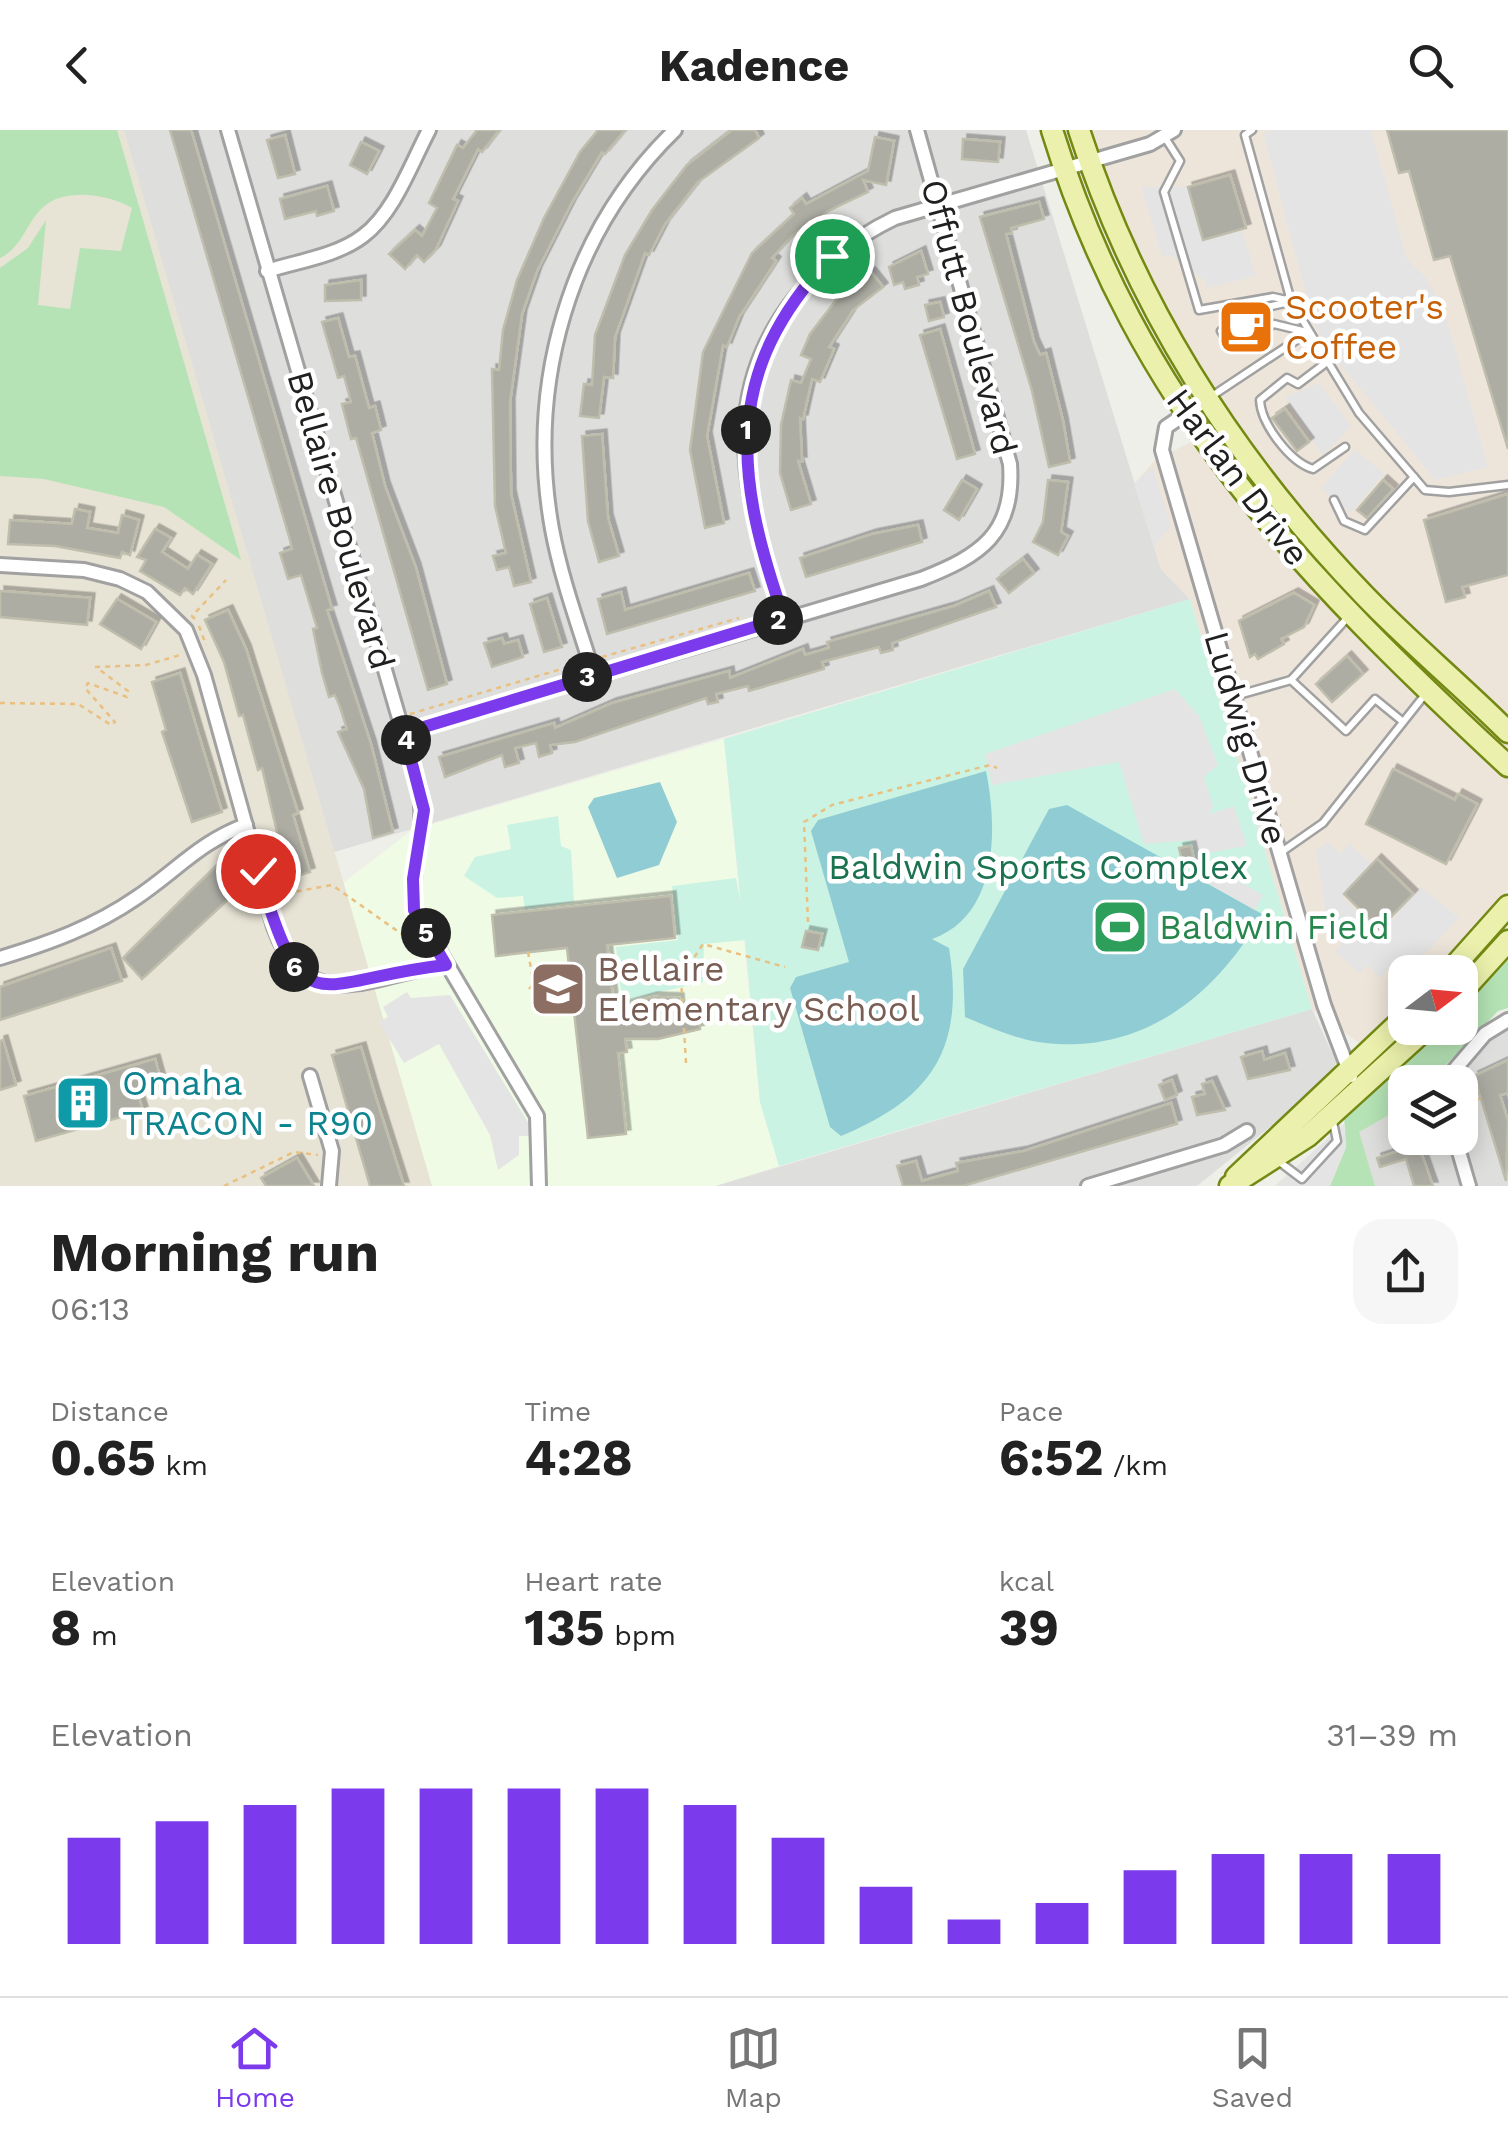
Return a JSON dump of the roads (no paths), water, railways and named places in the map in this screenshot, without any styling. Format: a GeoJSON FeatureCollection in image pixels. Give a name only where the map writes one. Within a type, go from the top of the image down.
{"type":"FeatureCollection","features":[{"type":"Feature","properties":{"kind":"main road","name":"Harlan Drive"},"geometry":{"type":"LineString","coordinates":[[1052,130],[1116,291],[1184,414],[1268,526],[1350,614],[1508,766]]}},
{"type":"Feature","properties":{"kind":"main road","name":"Harlan Drive"},"geometry":{"type":"LineString","coordinates":[[1079,130],[1142,288],[1206,400],[1243,454],[1330,560],[1506,724]]}},
{"type":"Feature","properties":{"kind":"main road"},"geometry":{"type":"LineString","coordinates":[[1464,955],[1508,906]]}},
{"type":"Feature","properties":{"kind":"main road"},"geometry":{"type":"LineString","coordinates":[[1478,974],[1508,941]]}},
{"type":"Feature","properties":{"kind":"main road"},"geometry":{"type":"LineString","coordinates":[[1228,1186],[1388,1034]]}},
{"type":"Feature","properties":{"kind":"main road"},"geometry":{"type":"LineString","coordinates":[[1228,1186],[1276,1160],[1332,1116],[1409,1045]]}},
{"type":"Feature","properties":{"kind":"street","name":"Bellaire Boulevard"},"geometry":{"type":"LineString","coordinates":[[228,130],[424,810],[413,879],[414,910],[538,1116],[539,1186]]}},
{"type":"Feature","properties":{"kind":"street"},"geometry":{"type":"LineString","coordinates":[[267,271],[338,250],[364,236],[388,208],[429,130]]}},
{"type":"Feature","properties":{"kind":"street"},"geometry":{"type":"LineString","coordinates":[[594,675],[561,566],[547,495],[545,419],[550,369],[562,316],[604,220],[653,151],[674,130]]}},
{"type":"Feature","properties":{"kind":"street","name":"Offutt Boulevard"},"geometry":{"type":"LineString","coordinates":[[404,733],[967,561],[989,542],[1012,493],[1004,436],[917,130]]}},
{"type":"Feature","properties":{"kind":"street"},"geometry":{"type":"LineString","coordinates":[[784,618],[752,500],[746,416],[772,332],[804,286],[832,256],[863,233],[938,204],[1089,161],[1167,132]]}},
{"type":"Feature","properties":{"kind":"street"},"geometry":{"type":"LineString","coordinates":[[1184,414],[1206,400]]}},
{"type":"Feature","properties":{"kind":"street","name":"Ludwig Drive"},"geometry":{"type":"LineString","coordinates":[[1184,414],[1166,427],[1162,450],[1348,1073],[1362,1090]]}},
{"type":"Feature","properties":{"kind":"street"},"geometry":{"type":"LineString","coordinates":[[0,565],[84,570],[120,579],[166,607],[196,649],[274,927],[293,966],[306,978],[332,987],[446,965]]}},
{"type":"Feature","properties":{"kind":"street"},"geometry":{"type":"LineString","coordinates":[[0,958],[97,923],[140,896],[195,849],[246,825]]}},
{"type":"Feature","properties":{"kind":"street"},"geometry":{"type":"LineString","coordinates":[[1458,1065],[1484,1034],[1508,1020]]}},
{"type":"Feature","properties":{"kind":"street"},"geometry":{"type":"LineString","coordinates":[[310,1076],[332,1150],[329,1186]]}},
{"type":"Feature","properties":{"kind":"street"},"geometry":{"type":"LineString","coordinates":[[1088,1186],[1224,1145],[1247,1131]]}},
{"type":"Feature","properties":{"kind":"street"},"geometry":{"type":"LineString","coordinates":[[1460,1155],[1469,1186]]}},
{"type":"Feature","properties":{"kind":"lane"},"geometry":{"type":"LineString","coordinates":[[1252,130],[1245,135],[1291,301],[1359,413],[1425,490],[1449,492],[1508,485]]}},
{"type":"Feature","properties":{"kind":"lane"},"geometry":{"type":"LineString","coordinates":[[1167,132],[1180,162],[1164,192],[1199,310],[1273,297],[1291,301]]}},
{"type":"Feature","properties":{"kind":"lane"},"geometry":{"type":"LineString","coordinates":[[1291,301],[1231,320],[1221,331],[1230,346],[1274,324],[1308,333]]}},
{"type":"Feature","properties":{"kind":"lane"},"geometry":{"type":"LineString","coordinates":[[1206,400],[1308,333]]}},
{"type":"Feature","properties":{"kind":"lane"},"geometry":{"type":"LineString","coordinates":[[1327,362],[1298,384],[1287,378],[1260,400],[1260,413],[1298,465],[1313,469],[1345,447]]}},
{"type":"Feature","properties":{"kind":"lane"},"geometry":{"type":"LineString","coordinates":[[1334,500],[1344,521],[1365,530],[1414,477]]}},
{"type":"Feature","properties":{"kind":"lane"},"geometry":{"type":"LineString","coordinates":[[1235,696],[1292,680],[1350,614]]}},
{"type":"Feature","properties":{"kind":"lane"},"geometry":{"type":"LineString","coordinates":[[1292,680],[1346,732],[1375,699],[1403,722]]}},
{"type":"Feature","properties":{"kind":"lane"},"geometry":{"type":"LineString","coordinates":[[1280,854],[1323,823],[1428,691]]}},
{"type":"Feature","properties":{"kind":"lane"},"geometry":{"type":"LineString","coordinates":[[1276,1160],[1302,1180],[1337,1141],[1332,1116]]}},
{"type":"Feature","properties":{"kind":"place","name":"Scooter's Coffee"},"geometry":{"type":"Point","coordinates":[1246,327]}},
{"type":"Feature","properties":{"kind":"place","name":"Baldwin Field"},"geometry":{"type":"Point","coordinates":[1120,927]}},
{"type":"Feature","properties":{"kind":"place","name":"Bellaire Elementary School"},"geometry":{"type":"Point","coordinates":[558,989]}},
{"type":"Feature","properties":{"kind":"place","name":"Omaha TRACON - R90"},"geometry":{"type":"Point","coordinates":[83,1103]}},
{"type":"Feature","properties":{"kind":"park label","name":"Baldwin Sports Complex"},"geometry":{"type":"Point","coordinates":[1038,867]}}]}
